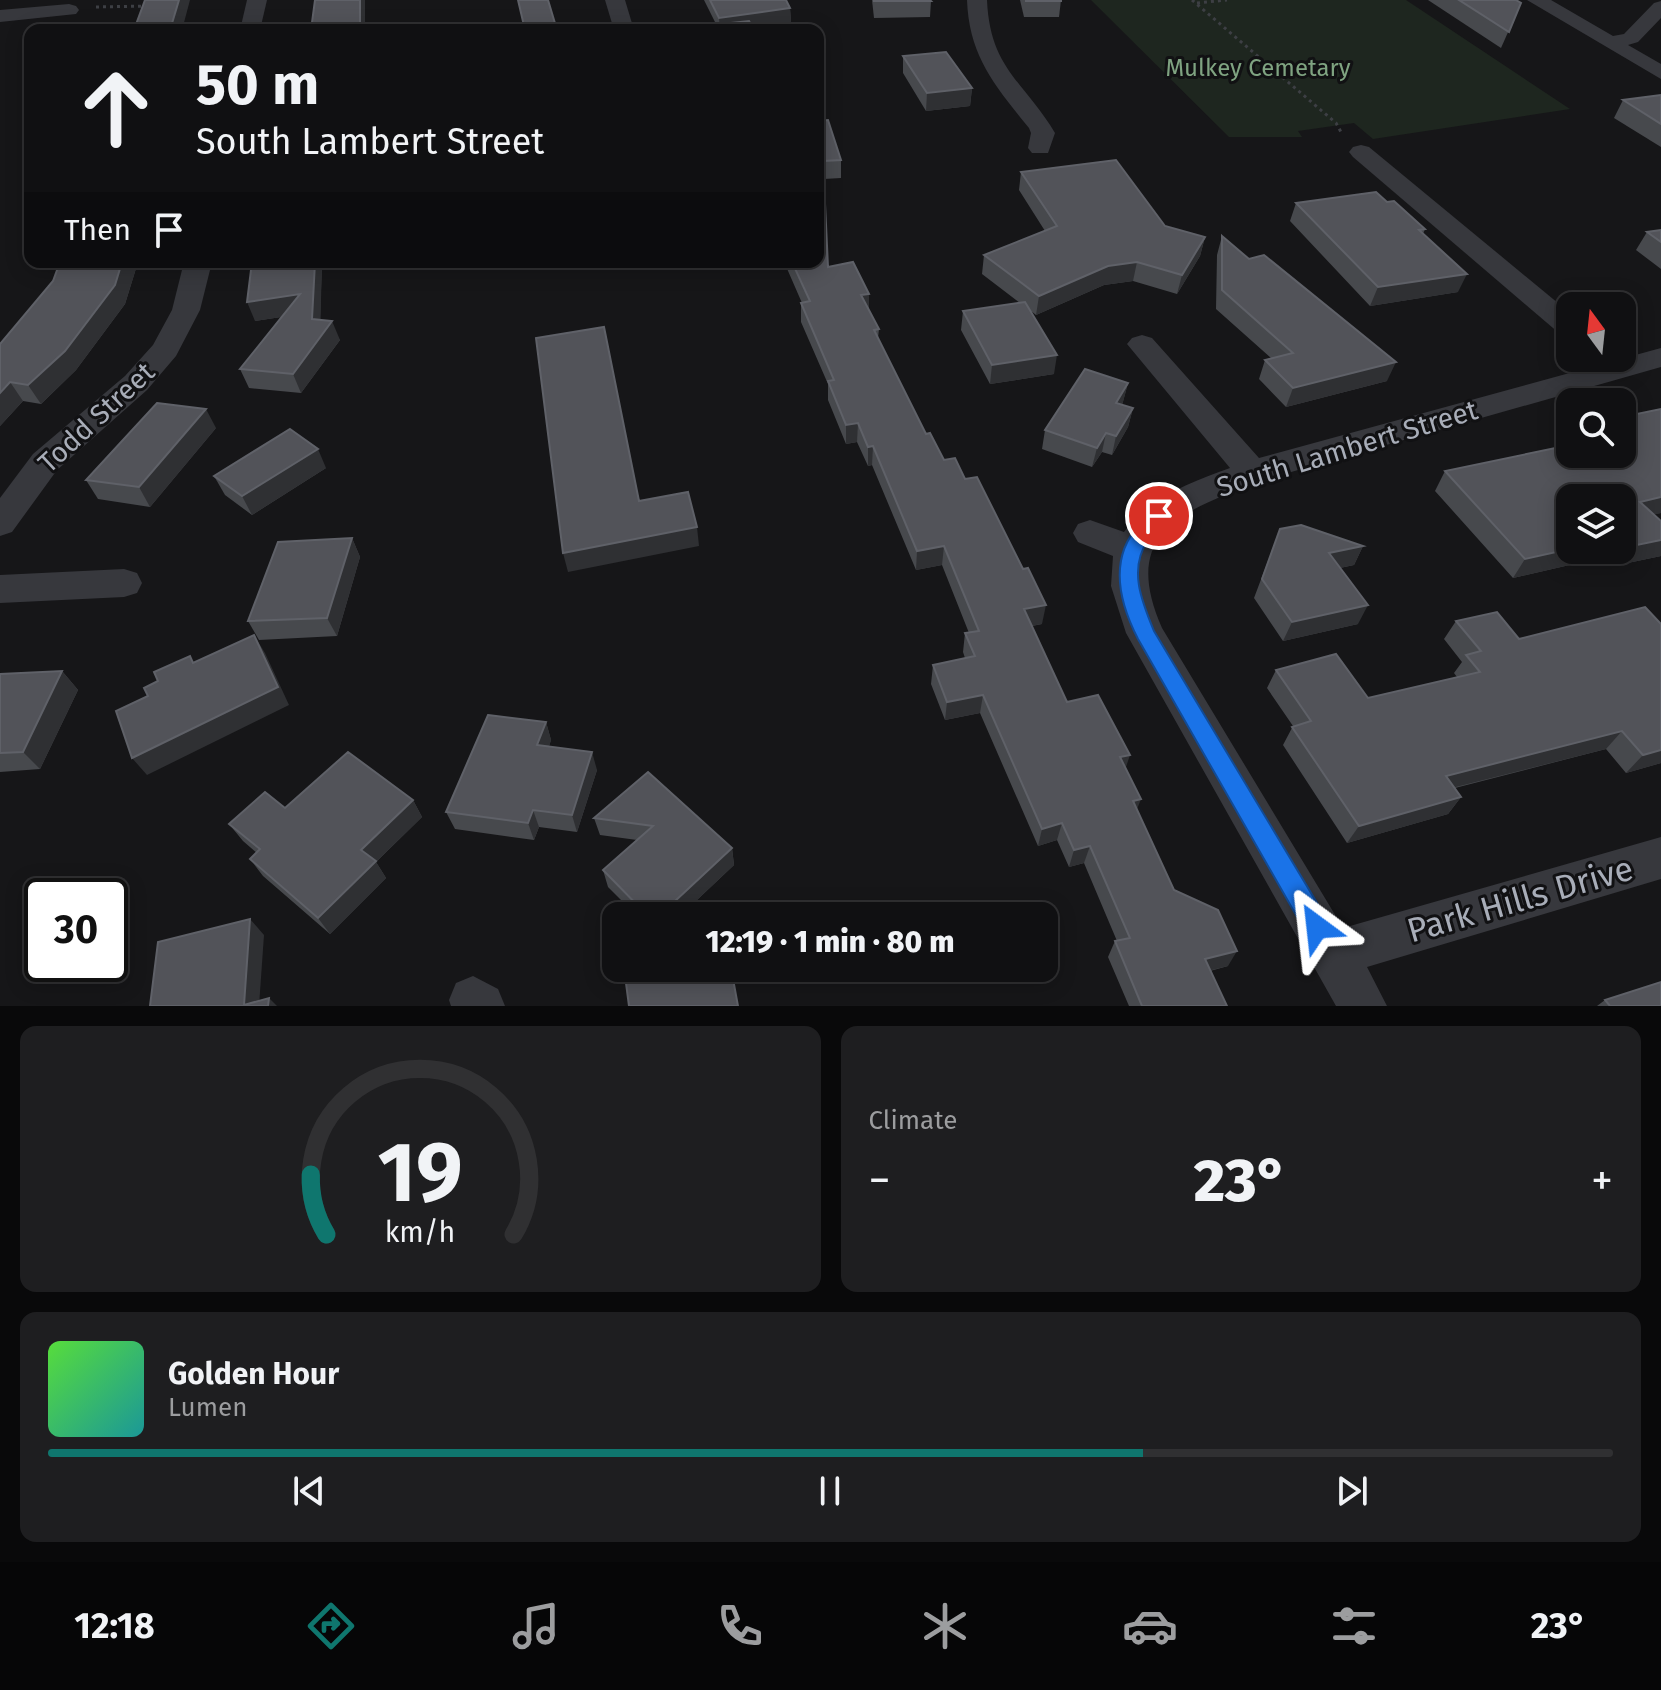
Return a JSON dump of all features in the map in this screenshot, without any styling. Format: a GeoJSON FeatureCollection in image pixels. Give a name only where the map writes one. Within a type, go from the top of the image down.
{"type":"FeatureCollection","features":[{"type":"Feature","properties":{"kind":"street"},"geometry":{"type":"LineString","coordinates":[[251,24],[257,0]]}},
{"type":"Feature","properties":{"kind":"street"},"geometry":{"type":"LineString","coordinates":[[615,0],[622,24]]}},
{"type":"Feature","properties":{"kind":"street"},"geometry":{"type":"LineString","coordinates":[[977,0],[977,31],[983,49],[998,75],[1039,126],[1043,133],[1040,148]]}},
{"type":"Feature","properties":{"kind":"street"},"geometry":{"type":"LineString","coordinates":[[1537,0],[1661,73]]}},
{"type":"Feature","properties":{"kind":"street"},"geometry":{"type":"LineString","coordinates":[[1611,43],[1631,38],[1661,7]]}},
{"type":"Feature","properties":{"kind":"street"},"geometry":{"type":"LineString","coordinates":[[0,16],[69,10]]}},
{"type":"Feature","properties":{"kind":"street"},"geometry":{"type":"LineString","coordinates":[[1361,152],[1556,316]]}},
{"type":"Feature","properties":{"kind":"street","name":"Todd Street"},"geometry":{"type":"LineString","coordinates":[[0,523],[45,462],[136,383],[166,349],[186,310],[196,268]]}},
{"type":"Feature","properties":{"kind":"street"},"geometry":{"type":"LineString","coordinates":[[1142,344],[1252,472]]}},
{"type":"Feature","properties":{"kind":"street","name":"South Lambert Street"},"geometry":{"type":"LineString","coordinates":[[1636,360],[1661,357]]}},
{"type":"Feature","properties":{"kind":"street","name":"South Lambert Street"},"geometry":{"type":"LineString","coordinates":[[1133,550],[1159,516],[1217,485],[1582,372]]}},
{"type":"Feature","properties":{"kind":"street"},"geometry":{"type":"LineString","coordinates":[[1090,533],[1133,550],[1128,577],[1133,602],[1145,633],[1363,1006]]}},
{"type":"Feature","properties":{"kind":"street"},"geometry":{"type":"LineString","coordinates":[[0,589],[124,583]]}},
{"type":"Feature","properties":{"kind":"street","name":"Park Hills Drive"},"geometry":{"type":"LineString","coordinates":[[1333,954],[1661,858]]}},
{"type":"Feature","properties":{"kind":"path"},"geometry":{"type":"LineString","coordinates":[[1194,2],[1227,0]]}},
{"type":"Feature","properties":{"kind":"path"},"geometry":{"type":"LineString","coordinates":[[1194,2],[1336,123],[1342,136],[1361,152]]}},
{"type":"Feature","properties":{"kind":"path"},"geometry":{"type":"LineString","coordinates":[[69,10],[158,6]]}},
{"type":"Feature","properties":{"kind":"green space","name":"Mulkey Cemetary"},"geometry":{"type":"Polygon","coordinates":[[[1091,0],[1406,0],[1570,109],[1373,139],[1354,123],[1298,131],[1302,137],[1229,137],[1091,0]]]}},
{"type":"Feature","properties":{"kind":"building"},"geometry":{"type":"Polygon","coordinates":[[[145,0],[179,0],[172,24],[136,24],[145,0]]]}},
{"type":"Feature","properties":{"kind":"building"},"geometry":{"type":"Polygon","coordinates":[[[315,0],[360,0],[360,24],[312,24],[315,0]]]}},
{"type":"Feature","properties":{"kind":"building"},"geometry":{"type":"Polygon","coordinates":[[[518,0],[548,0],[555,24],[524,24],[518,0]]]}},
{"type":"Feature","properties":{"kind":"building"},"geometry":{"type":"Polygon","coordinates":[[[710,0],[786,0],[790,8],[719,18],[710,0]]]}},
{"type":"Feature","properties":{"kind":"building"},"geometry":{"type":"Polygon","coordinates":[[[930,0],[931,1],[874,1],[930,0]]]}},
{"type":"Feature","properties":{"kind":"building"},"geometry":{"type":"Polygon","coordinates":[[[1459,0],[1516,0],[1521,3],[1509,32],[1459,0]]]}},
{"type":"Feature","properties":{"kind":"building"},"geometry":{"type":"Polygon","coordinates":[[[749,21],[751,24],[720,24],[749,21]]]}},
{"type":"Feature","properties":{"kind":"building"},"geometry":{"type":"Polygon","coordinates":[[[946,52],[972,88],[927,93],[903,56],[946,52]]]}},
{"type":"Feature","properties":{"kind":"building"},"geometry":{"type":"Polygon","coordinates":[[[1661,95],[1661,124],[1623,100],[1661,95]]]}},
{"type":"Feature","properties":{"kind":"building"},"geometry":{"type":"Polygon","coordinates":[[[824,120],[828,120],[841,160],[824,161],[824,120]]]}},
{"type":"Feature","properties":{"kind":"building"},"geometry":{"type":"Polygon","coordinates":[[[1116,160],[1165,226],[1205,237],[1182,275],[1137,262],[1108,266],[1039,296],[984,255],[1057,226],[1021,172],[1116,160]]]}},
{"type":"Feature","properties":{"kind":"building"},"geometry":{"type":"Polygon","coordinates":[[[824,182],[828,267],[853,262],[869,294],[861,295],[879,329],[874,330],[926,434],[930,433],[944,460],[955,458],[965,479],[977,477],[1023,569],[1028,568],[1046,605],[1024,609],[1067,702],[1098,695],[1130,755],[1120,757],[1141,799],[1133,801],[1174,890],[1218,910],[1237,951],[1205,959],[1227,1006],[1142,1006],[1115,941],[1130,938],[1090,846],[1074,850],[1062,823],[1042,829],[983,695],[947,702],[933,665],[975,656],[965,633],[979,631],[944,546],[917,551],[873,446],[868,447],[858,423],[846,425],[828,381],[834,380],[801,303],[810,301],[795,268],[824,268],[824,182]]]}},
{"type":"Feature","properties":{"kind":"building"},"geometry":{"type":"Polygon","coordinates":[[[1376,192],[1387,202],[1394,201],[1425,229],[1419,230],[1467,274],[1378,287],[1296,203],[1376,192]]]}},
{"type":"Feature","properties":{"kind":"building"},"geometry":{"type":"Polygon","coordinates":[[[1661,230],[1661,242],[1647,232],[1661,230]]]}},
{"type":"Feature","properties":{"kind":"building"},"geometry":{"type":"Polygon","coordinates":[[[1222,236],[1249,259],[1264,255],[1396,362],[1293,388],[1265,360],[1293,353],[1222,290],[1222,236]]]}},
{"type":"Feature","properties":{"kind":"building"},"geometry":{"type":"Polygon","coordinates":[[[58,268],[120,268],[115,285],[65,351],[28,385],[10,382],[0,393],[0,344],[53,281],[58,268]]]}},
{"type":"Feature","properties":{"kind":"building"},"geometry":{"type":"Polygon","coordinates":[[[251,268],[315,268],[312,319],[332,321],[293,374],[240,369],[300,294],[247,302],[251,268]]]}},
{"type":"Feature","properties":{"kind":"building"},"geometry":{"type":"Polygon","coordinates":[[[1025,302],[1057,355],[992,365],[963,311],[1025,302]]]}},
{"type":"Feature","properties":{"kind":"building"},"geometry":{"type":"Polygon","coordinates":[[[604,327],[639,501],[688,492],[697,527],[563,553],[536,338],[604,327]]]}},
{"type":"Feature","properties":{"kind":"building"},"geometry":{"type":"Polygon","coordinates":[[[1085,369],[1128,383],[1116,403],[1133,408],[1116,436],[1106,433],[1097,448],[1045,430],[1085,369]]]}},
{"type":"Feature","properties":{"kind":"building"},"geometry":{"type":"Polygon","coordinates":[[[157,403],[206,409],[139,487],[86,480],[157,403]]]}},
{"type":"Feature","properties":{"kind":"building"},"geometry":{"type":"Polygon","coordinates":[[[1661,409],[1661,497],[1640,502],[1661,521],[1661,540],[1636,544],[1636,484],[1556,484],[1556,552],[1525,559],[1445,471],[1556,448],[1556,468],[1636,468],[1636,414],[1661,409]]]}},
{"type":"Feature","properties":{"kind":"building"},"geometry":{"type":"Polygon","coordinates":[[[290,429],[318,449],[242,496],[214,476],[290,429]]]}},
{"type":"Feature","properties":{"kind":"building"},"geometry":{"type":"Polygon","coordinates":[[[1301,525],[1363,546],[1329,553],[1368,605],[1292,622],[1262,579],[1280,529],[1301,525]]]}},
{"type":"Feature","properties":{"kind":"building"},"geometry":{"type":"Polygon","coordinates":[[[352,538],[327,618],[248,621],[278,542],[352,538]]]}},
{"type":"Feature","properties":{"kind":"building"},"geometry":{"type":"Polygon","coordinates":[[[1645,607],[1661,624],[1661,750],[1643,755],[1622,731],[1446,776],[1461,797],[1359,826],[1292,727],[1311,721],[1276,670],[1336,654],[1368,698],[1480,672],[1466,655],[1481,651],[1456,621],[1497,612],[1519,639],[1645,607]]]}},
{"type":"Feature","properties":{"kind":"building"},"geometry":{"type":"Polygon","coordinates":[[[254,635],[278,687],[132,758],[116,711],[148,696],[144,688],[158,681],[154,672],[190,656],[193,663],[254,635]]]}},
{"type":"Feature","properties":{"kind":"building"},"geometry":{"type":"Polygon","coordinates":[[[62,671],[23,752],[0,753],[0,674],[62,671]]]}},
{"type":"Feature","properties":{"kind":"building"},"geometry":{"type":"Polygon","coordinates":[[[488,715],[546,722],[537,745],[592,752],[572,815],[533,810],[528,823],[446,812],[488,715]]]}},
{"type":"Feature","properties":{"kind":"building"},"geometry":{"type":"Polygon","coordinates":[[[348,752],[413,800],[361,850],[376,861],[318,918],[250,859],[260,849],[229,824],[265,792],[285,808],[348,752]]]}},
{"type":"Feature","properties":{"kind":"building"},"geometry":{"type":"Polygon","coordinates":[[[648,772],[732,848],[674,902],[634,902],[603,870],[653,826],[594,818],[648,772]]]}},
{"type":"Feature","properties":{"kind":"building"},"geometry":{"type":"Polygon","coordinates":[[[250,919],[244,1005],[269,998],[268,1006],[150,1006],[158,942],[250,919]]]}},
{"type":"Feature","properties":{"kind":"building"},"geometry":{"type":"Polygon","coordinates":[[[626,982],[734,982],[738,1006],[629,1006],[626,982]]]}},
{"type":"Feature","properties":{"kind":"building"},"geometry":{"type":"Polygon","coordinates":[[[1661,982],[1661,1006],[1610,1006],[1605,1000],[1661,982]]]}},
{"type":"Feature","properties":{"kind":"route"},"geometry":{"type":"LineString","coordinates":[[1159,516],[1130,554],[1128,577],[1133,602],[1145,633],[1317,927]]}}]}
